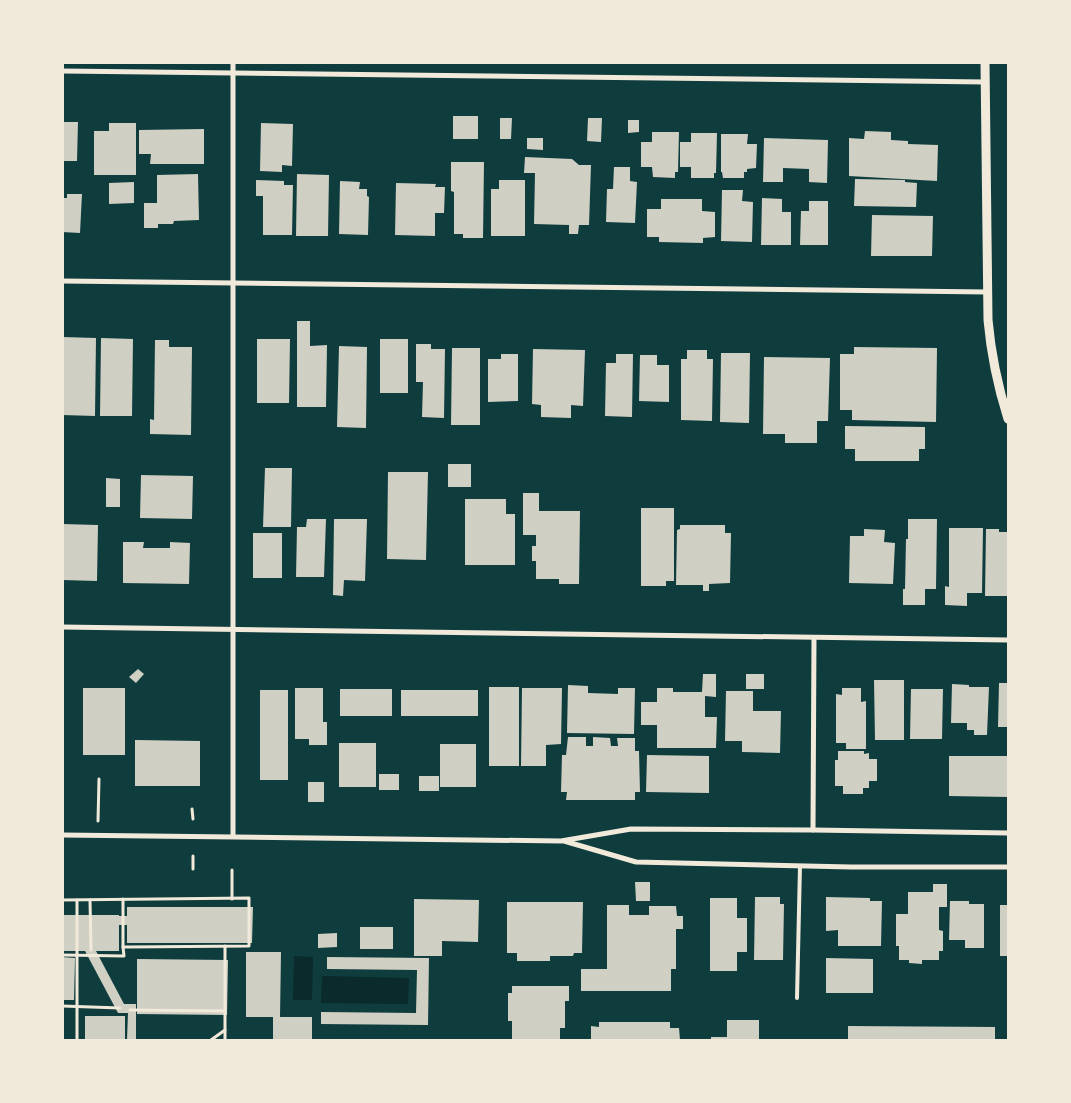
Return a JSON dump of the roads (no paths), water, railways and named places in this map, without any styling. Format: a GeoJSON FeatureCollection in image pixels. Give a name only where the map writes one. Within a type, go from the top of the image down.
{"type":"FeatureCollection","features":[{"type":"Feature","properties":{"kind":"street"},"geometry":{"type":"LineString","coordinates":[[232,62],[233,836]]}},
{"type":"Feature","properties":{"kind":"street"},"geometry":{"type":"LineString","coordinates":[[985,62],[987,292],[991,346],[1008,419]]}},
{"type":"Feature","properties":{"kind":"street"},"geometry":{"type":"LineString","coordinates":[[62,71],[985,82]]}},
{"type":"Feature","properties":{"kind":"street"},"geometry":{"type":"LineString","coordinates":[[62,281],[987,292]]}},
{"type":"Feature","properties":{"kind":"street"},"geometry":{"type":"LineString","coordinates":[[62,627],[1008,640]]}},
{"type":"Feature","properties":{"kind":"street"},"geometry":{"type":"LineString","coordinates":[[813,830],[814,638]]}},
{"type":"Feature","properties":{"kind":"street"},"geometry":{"type":"LineString","coordinates":[[62,835],[561,840],[631,830],[1008,833]]}},
{"type":"Feature","properties":{"kind":"street"},"geometry":{"type":"LineString","coordinates":[[561,840],[636,862],[800,866],[1008,867]]}},
{"type":"Feature","properties":{"kind":"lane"},"geometry":{"type":"LineString","coordinates":[[797,998],[800,866]]}},
{"type":"Feature","properties":{"kind":"water"},"geometry":{"type":"Polygon","coordinates":[[[294,956],[313,957],[312,1000],[293,1000],[294,956]]]}},
{"type":"Feature","properties":{"kind":"water"},"geometry":{"type":"Polygon","coordinates":[[[322,976],[409,978],[408,1004],[321,1003],[322,976]]]}}]}
